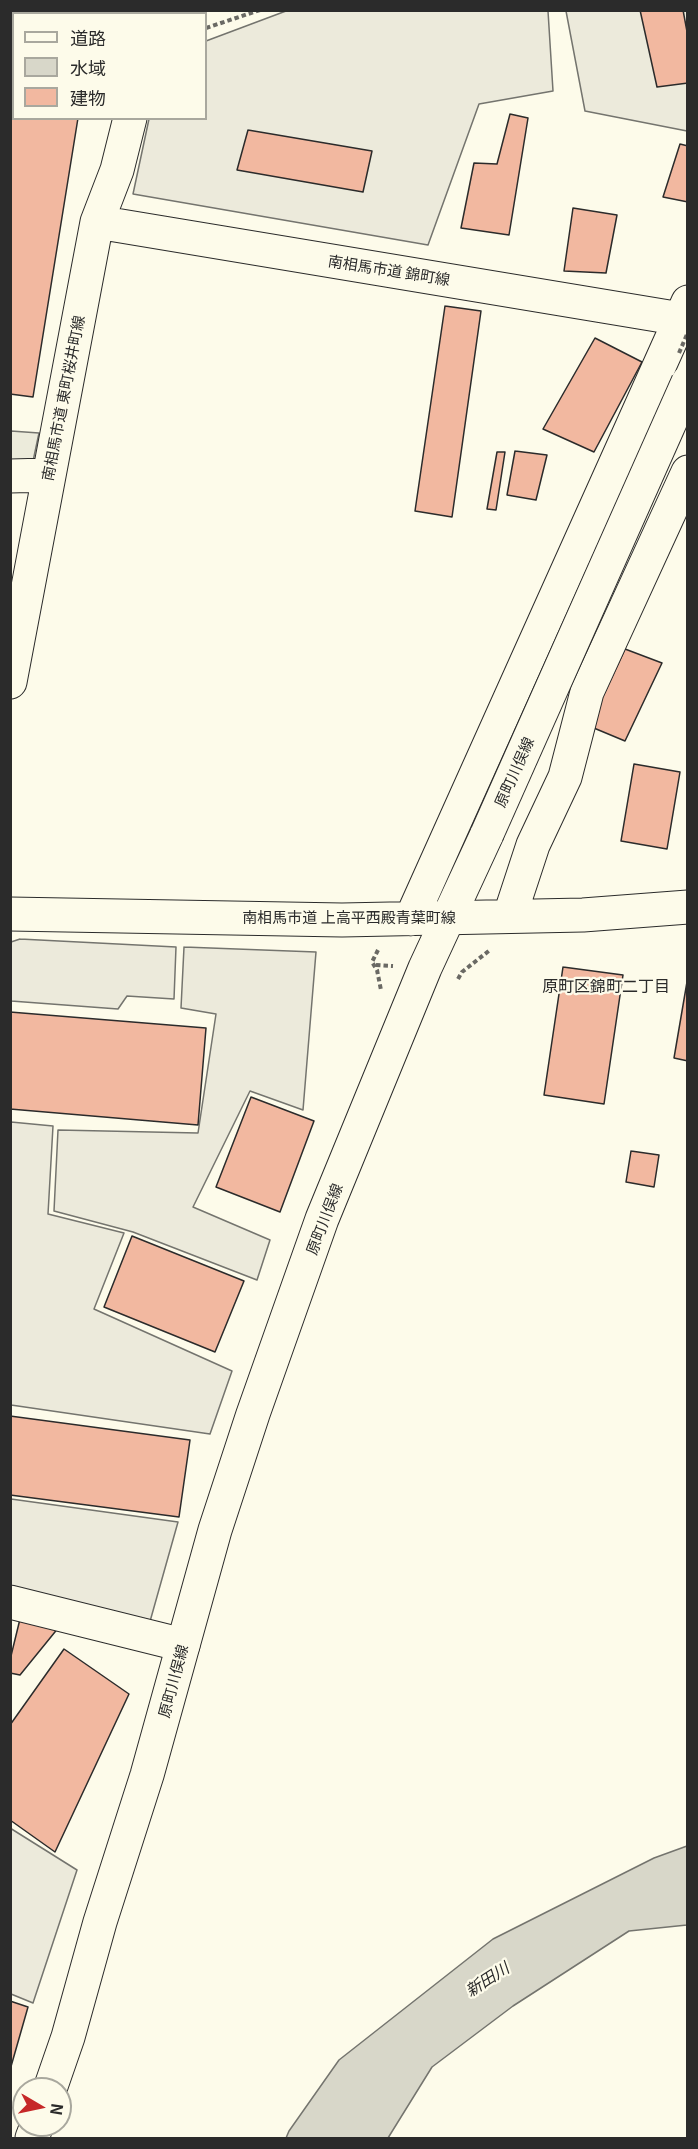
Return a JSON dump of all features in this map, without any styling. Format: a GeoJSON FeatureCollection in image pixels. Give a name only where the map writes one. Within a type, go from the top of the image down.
{"type":"FeatureCollection","features":[{"type":"Feature","properties":{"kind":"street","name":"南相馬市道 東町桜井町線"},"geometry":{"type":"LineString","coordinates":[[10,682],[97,222],[117,170],[130,120]]}},
{"type":"Feature","properties":{"kind":"street","name":"南相馬市道 錦町線"},"geometry":{"type":"LineString","coordinates":[[97,222],[684,310]]}},
{"type":"Feature","properties":{"kind":"street"},"geometry":{"type":"LineString","coordinates":[[411,919],[644,411],[684,310]]}},
{"type":"Feature","properties":{"kind":"street","name":"原町川俣線"},"geometry":{"type":"LineString","coordinates":[[54,2077],[147,1775],[225,1498],[322,1220],[447,917],[487,834],[687,382]]}},
{"type":"Feature","properties":{"kind":"street"},"geometry":{"type":"LineString","coordinates":[[510,915],[534,845],[565,777],[587,692],[687,472]]}},
{"type":"Feature","properties":{"kind":"street"},"geometry":{"type":"LineString","coordinates":[[10,476],[48,476]]}},
{"type":"Feature","properties":{"kind":"street","name":"南相馬市道 上高平西殿青葉町線"},"geometry":{"type":"LineString","coordinates":[[10,914],[342,920],[583,915],[687,907]]}},
{"type":"Feature","properties":{"kind":"street"},"geometry":{"type":"LineString","coordinates":[[10,1602],[183,1645]]}},
{"type":"Feature","properties":{"kind":"path"},"geometry":{"type":"LineString","coordinates":[[207,28],[260,10]]}},
{"type":"Feature","properties":{"kind":"path"},"geometry":{"type":"LineString","coordinates":[[456,983],[462,972],[487,951],[497,947]]}},
{"type":"Feature","properties":{"kind":"shaded area"},"geometry":{"type":"Polygon","coordinates":[[[286,11],[548,11],[553,91],[479,104],[428,245],[133,194],[149,120],[207,120],[207,41],[286,11]]]}},
{"type":"Feature","properties":{"kind":"shaded area"},"geometry":{"type":"Polygon","coordinates":[[[566,11],[687,11],[687,131],[585,111],[566,11]]]}},
{"type":"Feature","properties":{"kind":"shaded area"},"geometry":{"type":"Polygon","coordinates":[[[11,431],[39,433],[32,466],[11,467],[11,431]]]}},
{"type":"Feature","properties":{"kind":"shaded area"},"geometry":{"type":"Polygon","coordinates":[[[20,939],[176,947],[174,999],[127,996],[118,1009],[11,1001],[11,942],[20,939]]]}},
{"type":"Feature","properties":{"kind":"shaded area"},"geometry":{"type":"Polygon","coordinates":[[[184,947],[316,952],[303,1110],[250,1091],[193,1207],[270,1240],[257,1280],[133,1232],[54,1211],[58,1130],[198,1133],[216,1014],[181,1008],[184,947]]]}},
{"type":"Feature","properties":{"kind":"shaded area"},"geometry":{"type":"Polygon","coordinates":[[[11,1122],[53,1126],[48,1214],[124,1233],[94,1309],[232,1371],[210,1434],[11,1405],[11,1122]]]}},
{"type":"Feature","properties":{"kind":"shaded area"},"geometry":{"type":"Polygon","coordinates":[[[11,1499],[178,1522],[149,1625],[11,1592],[11,1499]]]}},
{"type":"Feature","properties":{"kind":"shaded area"},"geometry":{"type":"Polygon","coordinates":[[[10,1828],[77,1870],[33,2003],[11,1994],[10,1828]]]}},
{"type":"Feature","properties":{"kind":"water","name":"新田川"},"geometry":{"type":"Polygon","coordinates":[[[687,1846],[687,1925],[629,1931],[513,2006],[432,2067],[388,2138],[286,2138],[339,2060],[493,1939],[654,1858],[687,1846]]]}},
{"type":"Feature","properties":{"kind":"building"},"geometry":{"type":"Polygon","coordinates":[[[640,10],[683,10],[688,37],[688,83],[657,87],[640,10]]]}},
{"type":"Feature","properties":{"kind":"building"},"geometry":{"type":"Polygon","coordinates":[[[10,105],[12,106],[12,120],[78,120],[33,397],[10,394],[10,105]]]}},
{"type":"Feature","properties":{"kind":"building"},"geometry":{"type":"Polygon","coordinates":[[[510,114],[528,118],[509,235],[461,228],[474,163],[497,164],[510,114]]]}},
{"type":"Feature","properties":{"kind":"building"},"geometry":{"type":"Polygon","coordinates":[[[248,130],[372,151],[363,192],[237,170],[248,130]]]}},
{"type":"Feature","properties":{"kind":"building"},"geometry":{"type":"Polygon","coordinates":[[[680,144],[688,146],[688,202],[663,197],[680,144]]]}},
{"type":"Feature","properties":{"kind":"building"},"geometry":{"type":"Polygon","coordinates":[[[573,208],[617,215],[606,273],[564,271],[573,208]]]}},
{"type":"Feature","properties":{"kind":"building"},"geometry":{"type":"Polygon","coordinates":[[[445,306],[481,311],[452,517],[415,511],[445,306]]]}},
{"type":"Feature","properties":{"kind":"building"},"geometry":{"type":"Polygon","coordinates":[[[595,338],[642,362],[594,452],[543,429],[595,338]]]}},
{"type":"Feature","properties":{"kind":"building"},"geometry":{"type":"Polygon","coordinates":[[[515,451],[547,455],[536,500],[507,495],[515,451]]]}},
{"type":"Feature","properties":{"kind":"building"},"geometry":{"type":"Polygon","coordinates":[[[497,452],[505,452],[496,510],[487,509],[497,452]]]}},
{"type":"Feature","properties":{"kind":"building"},"geometry":{"type":"Polygon","coordinates":[[[625,649],[662,663],[625,741],[589,726],[625,649]]]}},
{"type":"Feature","properties":{"kind":"building"},"geometry":{"type":"Polygon","coordinates":[[[634,764],[680,772],[667,849],[621,841],[634,764]]]}},
{"type":"Feature","properties":{"kind":"building"},"geometry":{"type":"Polygon","coordinates":[[[563,967],[623,975],[604,1104],[544,1095],[563,967]]]}},
{"type":"Feature","properties":{"kind":"building"},"geometry":{"type":"Polygon","coordinates":[[[688,976],[688,1061],[674,1058],[688,976]]]}},
{"type":"Feature","properties":{"kind":"building"},"geometry":{"type":"Polygon","coordinates":[[[10,1012],[206,1028],[198,1125],[10,1109],[10,1012]]]}},
{"type":"Feature","properties":{"kind":"building"},"geometry":{"type":"Polygon","coordinates":[[[251,1097],[314,1121],[280,1212],[216,1187],[251,1097]]]}},
{"type":"Feature","properties":{"kind":"building"},"geometry":{"type":"Polygon","coordinates":[[[631,1151],[659,1155],[654,1187],[626,1182],[631,1151]]]}},
{"type":"Feature","properties":{"kind":"building"},"geometry":{"type":"Polygon","coordinates":[[[132,1236],[244,1281],[215,1352],[104,1307],[132,1236]]]}},
{"type":"Feature","properties":{"kind":"building"},"geometry":{"type":"Polygon","coordinates":[[[10,1416],[190,1440],[179,1517],[10,1495],[10,1416]]]}},
{"type":"Feature","properties":{"kind":"building"},"geometry":{"type":"Polygon","coordinates":[[[20,1619],[59,1627],[20,1675],[10,1673],[10,1660],[20,1619]]]}},
{"type":"Feature","properties":{"kind":"building"},"geometry":{"type":"Polygon","coordinates":[[[64,1649],[129,1694],[55,1852],[10,1820],[10,1725],[64,1649]]]}},
{"type":"Feature","properties":{"kind":"building"},"geometry":{"type":"Polygon","coordinates":[[[10,2001],[28,2007],[10,2070],[10,2001]]]}},
{"type":"Feature","properties":{"kind":"district","name":"原町区錦町二丁目"},"geometry":{"type":"Point","coordinates":[606,986]}}]}
